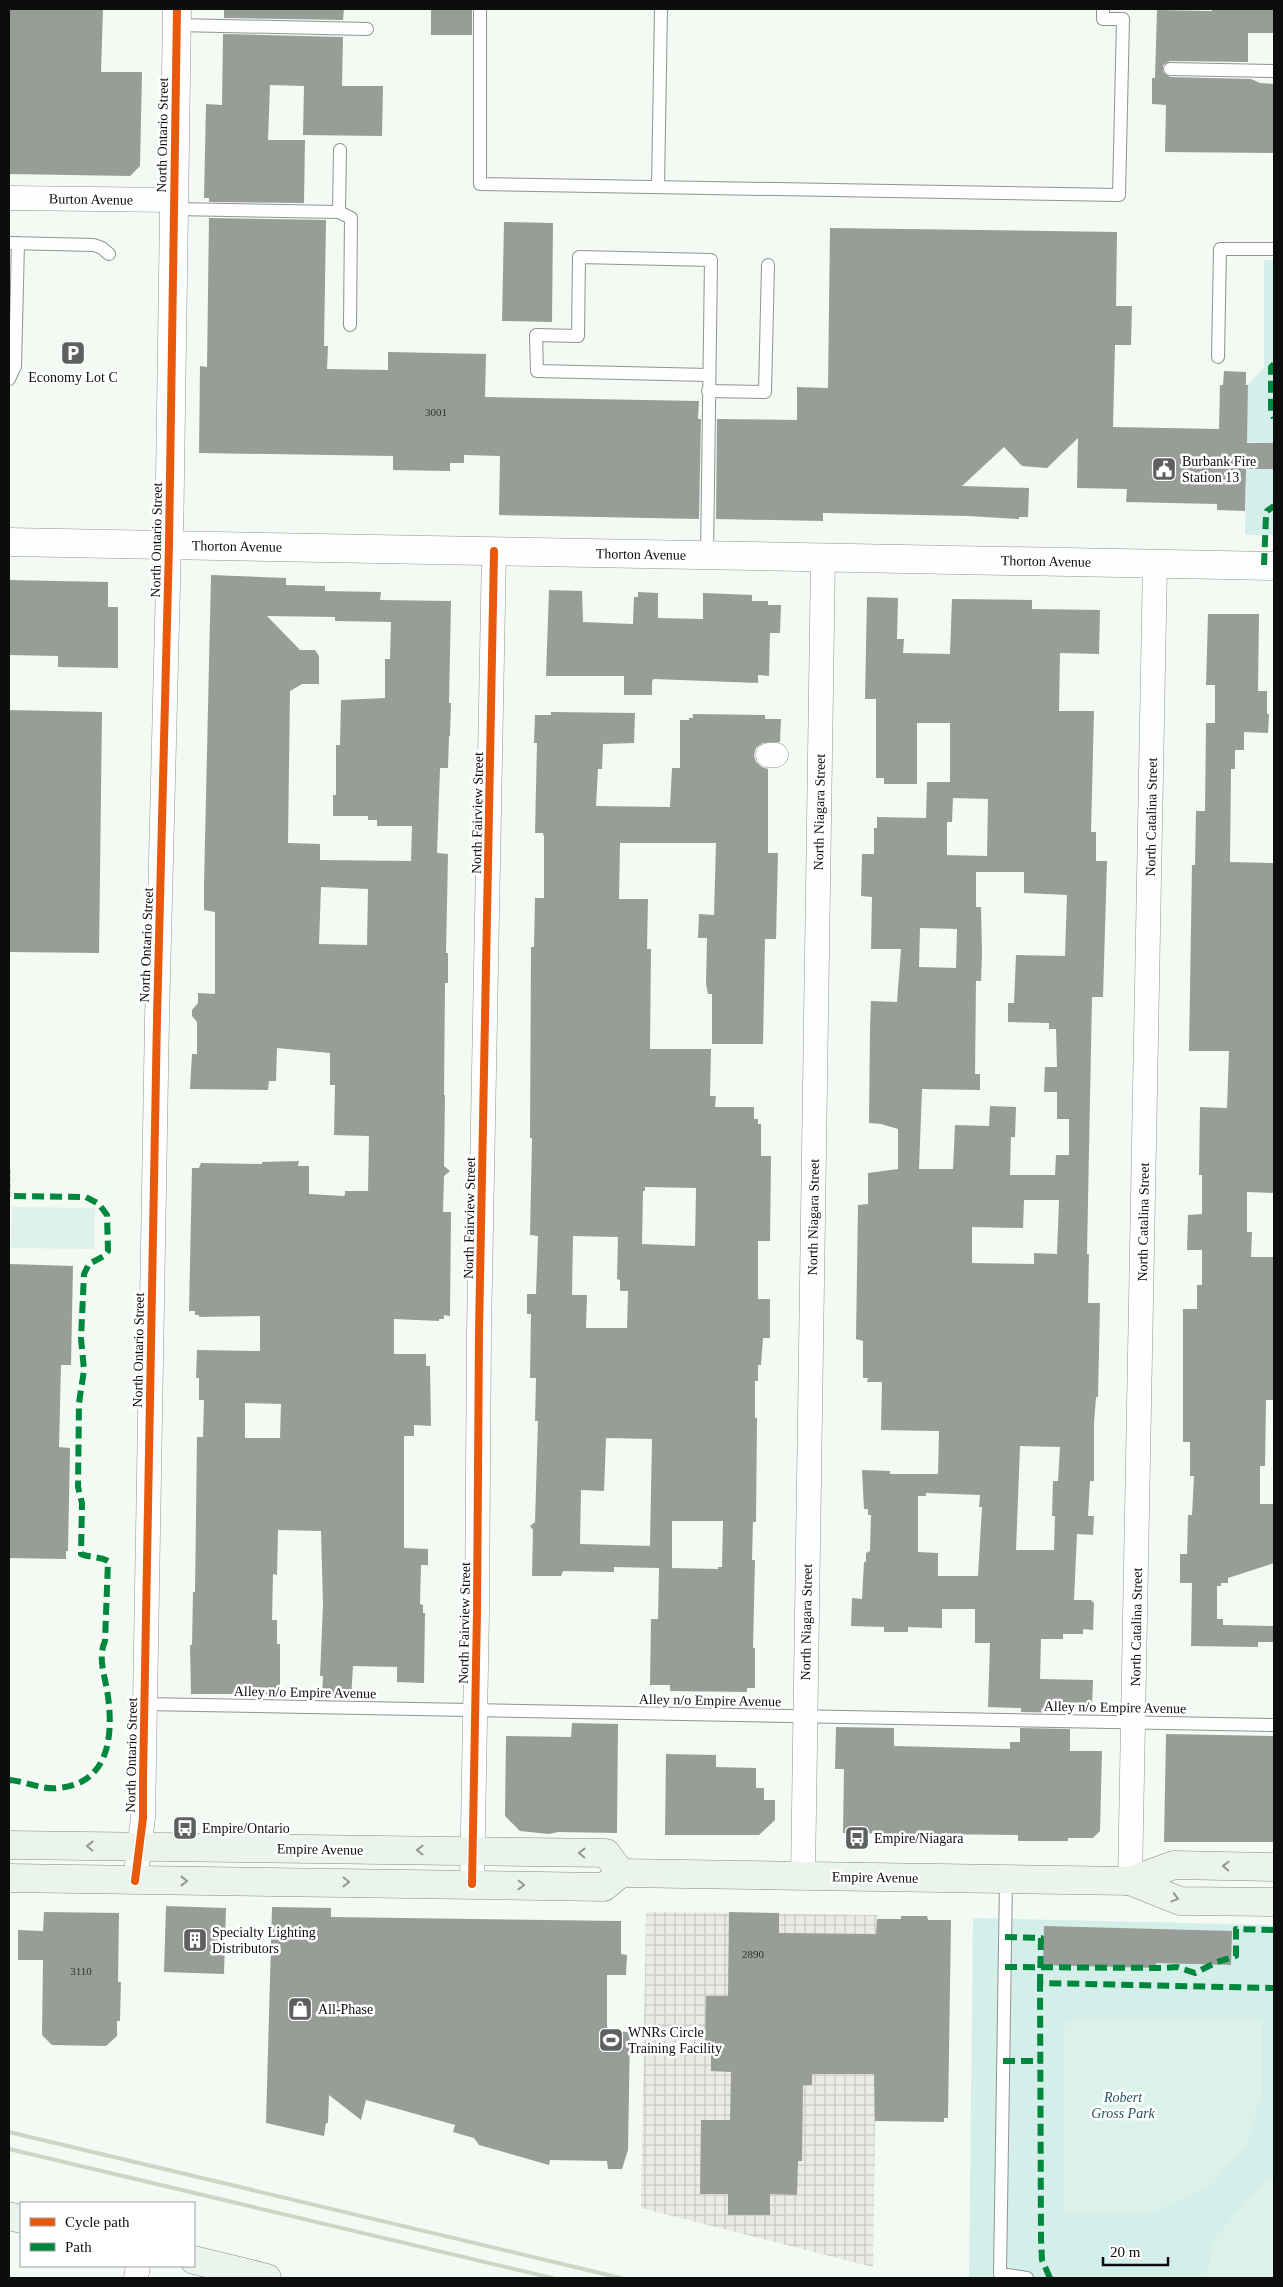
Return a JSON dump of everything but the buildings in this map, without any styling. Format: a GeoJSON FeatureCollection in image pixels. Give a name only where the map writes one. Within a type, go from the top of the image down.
{"type":"FeatureCollection","features":[{"type":"Feature","properties":{"kind":"main road","name":"Empire Avenue"},"geometry":{"type":"LineString","coordinates":[[9,1845],[606,1853],[621,1873],[1130,1881],[1180,1901],[1274,1902]]}},
{"type":"Feature","properties":{"kind":"main road","name":"Empire Avenue"},"geometry":{"type":"LineString","coordinates":[[1130,1881],[1174,1864],[1274,1867]]}},
{"type":"Feature","properties":{"kind":"main road"},"geometry":{"type":"LineString","coordinates":[[9,1878],[604,1887],[621,1873]]}},
{"type":"Feature","properties":{"kind":"main road"},"geometry":{"type":"LineString","coordinates":[[195,2260],[267,2278]]}},
{"type":"Feature","properties":{"kind":"street","name":"North Ontario Street"},"geometry":{"type":"LineString","coordinates":[[135,1881],[143,1818],[157,1018],[169,544],[177,17]]}},
{"type":"Feature","properties":{"kind":"street","name":"Burton Avenue"},"geometry":{"type":"LineString","coordinates":[[9,198],[174,204]]}},
{"type":"Feature","properties":{"kind":"street","name":"Thorton Avenue"},"geometry":{"type":"LineString","coordinates":[[9,542],[1274,566]]}},
{"type":"Feature","properties":{"kind":"street","name":"North Fairview Street"},"geometry":{"type":"LineString","coordinates":[[472,1884],[479,1331],[494,551]]}},
{"type":"Feature","properties":{"kind":"street","name":"North Niagara Street"},"geometry":{"type":"LineString","coordinates":[[803,1876],[823,558]]}},
{"type":"Feature","properties":{"kind":"street","name":"North Catalina Street"},"geometry":{"type":"LineString","coordinates":[[1130,1881],[1155,563]]}},
{"type":"Feature","properties":{"kind":"lane"},"geometry":{"type":"LineString","coordinates":[[480,9],[480,184],[1119,195],[1123,19],[1103,19],[1103,9]]}},
{"type":"Feature","properties":{"kind":"lane"},"geometry":{"type":"LineString","coordinates":[[658,187],[661,9]]}},
{"type":"Feature","properties":{"kind":"lane"},"geometry":{"type":"LineString","coordinates":[[177,17],[367,29]]}},
{"type":"Feature","properties":{"kind":"lane"},"geometry":{"type":"LineString","coordinates":[[1170,69],[1274,71]]}},
{"type":"Feature","properties":{"kind":"lane"},"geometry":{"type":"LineString","coordinates":[[339,212],[340,150]]}},
{"type":"Feature","properties":{"kind":"lane"},"geometry":{"type":"LineString","coordinates":[[174,204],[339,212],[352,218],[350,325]]}},
{"type":"Feature","properties":{"kind":"lane"},"geometry":{"type":"LineString","coordinates":[[9,379],[16,366],[13,243],[94,245],[102,248],[109,254]]}},
{"type":"Feature","properties":{"kind":"lane"},"geometry":{"type":"LineString","coordinates":[[1218,357],[1220,249],[1274,250]]}},
{"type":"Feature","properties":{"kind":"lane"},"geometry":{"type":"LineString","coordinates":[[707,556],[710,260],[579,257],[578,336],[536,335],[537,370],[708,375]]}},
{"type":"Feature","properties":{"kind":"lane"},"geometry":{"type":"LineString","coordinates":[[708,392],[765,392],[768,265]]}},
{"type":"Feature","properties":{"kind":"lane","name":"Alley n/o Empire Avenue"},"geometry":{"type":"LineString","coordinates":[[144,1704],[1274,1725]]}},
{"type":"Feature","properties":{"kind":"lane"},"geometry":{"type":"LineString","coordinates":[[1006,1879],[1000,2274],[1027,2278]]}},
{"type":"Feature","properties":{"kind":"path"},"geometry":{"type":"LineString","coordinates":[[9,1169],[9,1198]]}},
{"type":"Feature","properties":{"kind":"shaded area"},"geometry":{"type":"Polygon","coordinates":[[[646,1912],[878,1915],[873,2267],[641,2208],[646,1912]]]}},
{"type":"Feature","properties":{"kind":"green space"},"geometry":{"type":"Polygon","coordinates":[[[1264,260],[1274,260],[1274,535],[1245,535],[1246,469],[1262,469],[1262,443],[1247,442],[1248,385],[1264,367],[1264,260]]]}},
{"type":"Feature","properties":{"kind":"green space"},"geometry":{"type":"Polygon","coordinates":[[[12,1207],[95,1208],[94,1249],[11,1248],[12,1207]]]}},
{"type":"Feature","properties":{"kind":"green space","name":"Robert Gross Park"},"geometry":{"type":"Polygon","coordinates":[[[973,1918],[1274,1925],[1274,2278],[969,2278],[973,1918]]]}},
{"type":"Feature","properties":{"kind":"green space"},"geometry":{"type":"Polygon","coordinates":[[[1079,2018],[1262,2020],[1262,2092],[1247,2144],[1210,2186],[1148,2214],[1064,2213],[1063,2034],[1067,2022],[1079,2018]]]}},
{"type":"Feature","properties":{"kind":"green space"},"geometry":{"type":"Polygon","coordinates":[[[1274,2177],[1274,2278],[1206,2278],[1214,2239],[1259,2186],[1274,2177]]]}},
{"type":"Feature","properties":{"kind":"railway"},"geometry":{"type":"LineString","coordinates":[[9,2132],[621,2278]]}},
{"type":"Feature","properties":{"kind":"railway"},"geometry":{"type":"LineString","coordinates":[[9,2149],[552,2278]]}},
{"type":"Feature","properties":{"kind":"marked path"},"geometry":{"type":"LineString","coordinates":[[1274,364],[1271,367],[1271,412],[1274,418]]}},
{"type":"Feature","properties":{"kind":"marked path"},"geometry":{"type":"LineString","coordinates":[[1264,565],[1266,516],[1267,511],[1274,506]]}},
{"type":"Feature","properties":{"kind":"marked path"},"geometry":{"type":"LineString","coordinates":[[9,1780],[40,1787],[58,1788],[76,1784],[89,1777],[99,1766],[105,1753],[109,1738],[110,1722],[102,1665],[105,1641],[108,1561],[81,1554],[82,1503],[78,1487],[79,1403],[84,1370],[81,1338],[84,1274],[89,1264],[104,1256],[108,1251],[107,1215],[99,1204],[86,1197],[10,1196]]}},
{"type":"Feature","properties":{"kind":"marked path"},"geometry":{"type":"LineString","coordinates":[[1005,1967],[1177,1967],[1195,1973],[1217,1962],[1236,1956],[1236,1929],[1274,1930]]}},
{"type":"Feature","properties":{"kind":"marked path"},"geometry":{"type":"LineString","coordinates":[[1005,1937],[1041,1938],[1040,1983]]}},
{"type":"Feature","properties":{"kind":"marked path"},"geometry":{"type":"LineString","coordinates":[[1050,2278],[1042,2260],[1041,2239],[1040,1983],[1274,1988]]}},
{"type":"Feature","properties":{"kind":"marked path"},"geometry":{"type":"LineString","coordinates":[[1003,2061],[1041,2061]]}},
{"type":"Feature","properties":{"kind":"cycle path"},"geometry":{"type":"LineString","coordinates":[[135,1881],[143,1818],[157,1018],[169,544],[177,9]]}},
{"type":"Feature","properties":{"kind":"cycle path"},"geometry":{"type":"LineString","coordinates":[[472,1884],[477,1611],[479,1331],[494,551]]}},
{"type":"Feature","properties":{"kind":"place","name":"Economy Lot C"},"geometry":{"type":"Point","coordinates":[73,353]}},
{"type":"Feature","properties":{"kind":"place","name":"Burbank Fire Station 13"},"geometry":{"type":"Point","coordinates":[1164,469]}},
{"type":"Feature","properties":{"kind":"place","name":"Empire/Ontario"},"geometry":{"type":"Point","coordinates":[185,1828]}},
{"type":"Feature","properties":{"kind":"place","name":"Empire/Niagara"},"geometry":{"type":"Point","coordinates":[857,1838]}},
{"type":"Feature","properties":{"kind":"place","name":"Specialty Lighting Distributors"},"geometry":{"type":"Point","coordinates":[195,1940]}},
{"type":"Feature","properties":{"kind":"place","name":"All-Phase"},"geometry":{"type":"Point","coordinates":[300,2009]}},
{"type":"Feature","properties":{"kind":"place","name":"WNRs Circle Training Facility"},"geometry":{"type":"Point","coordinates":[611,2040]}}]}
